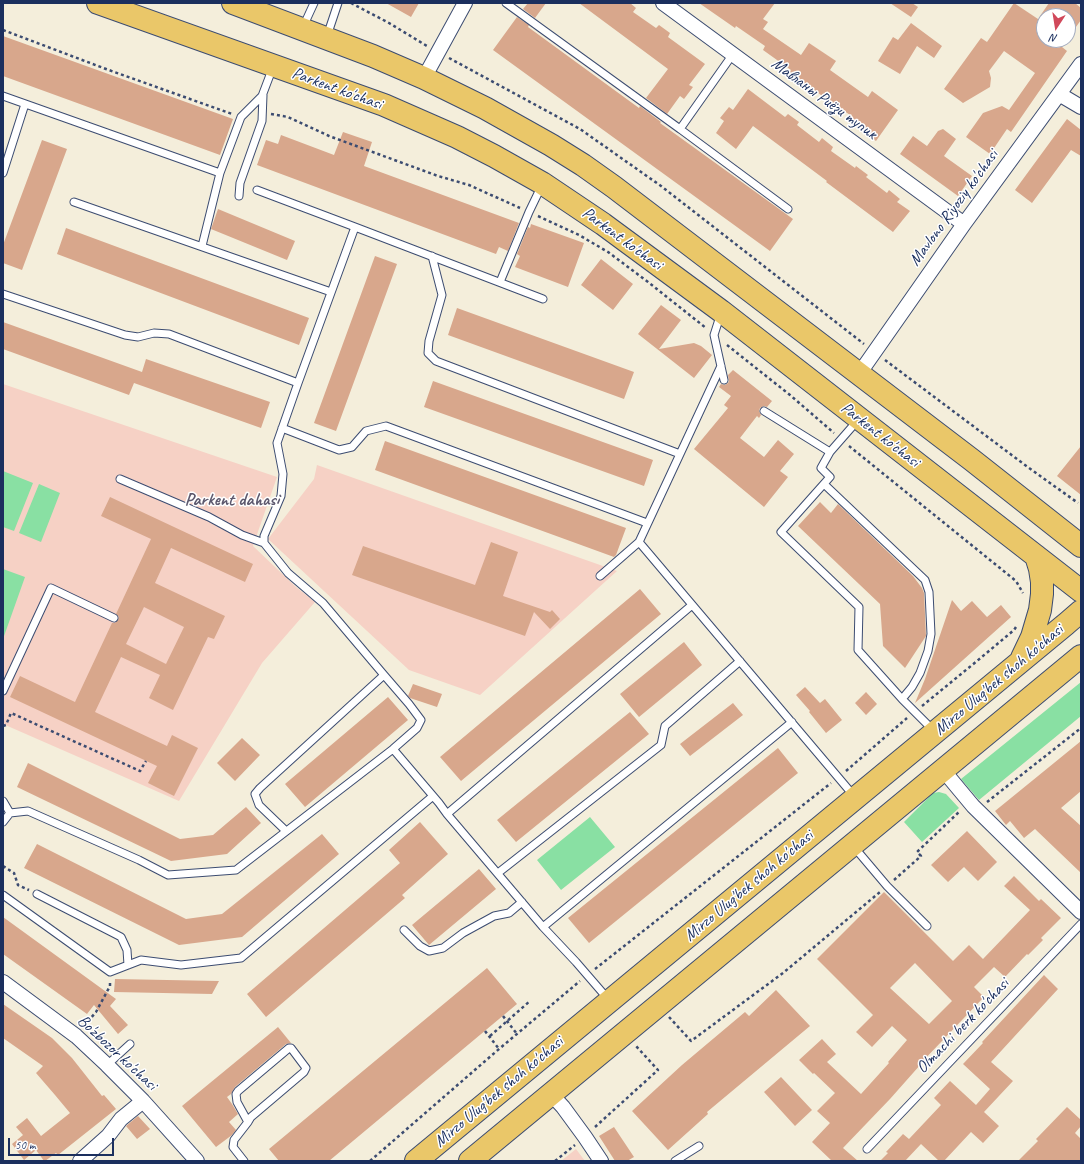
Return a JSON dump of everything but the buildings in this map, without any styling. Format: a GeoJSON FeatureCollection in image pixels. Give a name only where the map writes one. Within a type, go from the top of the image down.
{"type":"FeatureCollection","features":[{"type":"Feature","properties":{"kind":"main road","name":"Parkent ko'chasi"},"geometry":{"type":"LineString","coordinates":[[98,3],[384,105],[457,137],[542,183],[603,224],[722,311],[1081,591]]}},
{"type":"Feature","properties":{"kind":"main road","name":"Parkent ko'chasi"},"geometry":{"type":"LineString","coordinates":[[233,3],[373,56],[424,78],[485,108],[583,165],[614,187],[972,460],[1081,546]]}},
{"type":"Feature","properties":{"kind":"main road"},"geometry":{"type":"LineString","coordinates":[[1058,528],[1081,534]]}},
{"type":"Feature","properties":{"kind":"main road"},"geometry":{"type":"LineString","coordinates":[[1020,662],[1032,637],[1040,610],[1042,582],[1036,556]]}},
{"type":"Feature","properties":{"kind":"main road","name":"Mirzo Ulug'bek shoh ko'chasi"},"geometry":{"type":"LineString","coordinates":[[416,1161],[1081,611]]}},
{"type":"Feature","properties":{"kind":"main road","name":"Mirzo Ulug'bek shoh ko'chasi"},"geometry":{"type":"LineString","coordinates":[[470,1161],[551,1094],[632,1035],[852,845],[1076,662]]}},
{"type":"Feature","properties":{"kind":"main road"},"geometry":{"type":"LineString","coordinates":[[609,1001],[632,1035]]}},
{"type":"Feature","properties":{"kind":"street"},"geometry":{"type":"LineString","coordinates":[[424,78],[465,3]]}},
{"type":"Feature","properties":{"kind":"street","name":"Мавланы Риёзи тупик"},"geometry":{"type":"LineString","coordinates":[[663,3],[964,224]]}},
{"type":"Feature","properties":{"kind":"street","name":"Mavlono Riyoziy ko'chasi"},"geometry":{"type":"LineString","coordinates":[[859,374],[964,224],[1081,64]]}},
{"type":"Feature","properties":{"kind":"street"},"geometry":{"type":"LineString","coordinates":[[1060,94],[1081,107]]}},
{"type":"Feature","properties":{"kind":"street"},"geometry":{"type":"LineString","coordinates":[[943,770],[973,806],[1081,912]]}},
{"type":"Feature","properties":{"kind":"street","name":"Bo'zbozor ko'chasi"},"geometry":{"type":"LineString","coordinates":[[3,982],[76,1036],[143,1101],[197,1161]]}},
{"type":"Feature","properties":{"kind":"street"},"geometry":{"type":"LineString","coordinates":[[551,1094],[585,1137],[601,1161]]}},
{"type":"Feature","properties":{"kind":"street"},"geometry":{"type":"LineString","coordinates":[[80,1161],[108,1136],[121,1119],[143,1101]]}},
{"type":"Feature","properties":{"kind":"lane"},"geometry":{"type":"LineString","coordinates":[[302,29],[314,3]]}},
{"type":"Feature","properties":{"kind":"lane"},"geometry":{"type":"LineString","coordinates":[[326,38],[338,3]]}},
{"type":"Feature","properties":{"kind":"lane"},"geometry":{"type":"LineString","coordinates":[[506,3],[788,209]]}},
{"type":"Feature","properties":{"kind":"lane"},"geometry":{"type":"LineString","coordinates":[[680,129],[733,54]]}},
{"type":"Feature","properties":{"kind":"lane"},"geometry":{"type":"LineString","coordinates":[[239,196],[240,183],[262,121],[263,95],[273,66]]}},
{"type":"Feature","properties":{"kind":"lane"},"geometry":{"type":"LineString","coordinates":[[202,246],[220,173],[241,117],[263,95]]}},
{"type":"Feature","properties":{"kind":"lane"},"geometry":{"type":"LineString","coordinates":[[3,96],[220,173]]}},
{"type":"Feature","properties":{"kind":"lane"},"geometry":{"type":"LineString","coordinates":[[3,173],[25,104]]}},
{"type":"Feature","properties":{"kind":"lane"},"geometry":{"type":"LineString","coordinates":[[500,282],[542,183]]}},
{"type":"Feature","properties":{"kind":"lane"},"geometry":{"type":"LineString","coordinates":[[257,190],[543,299]]}},
{"type":"Feature","properties":{"kind":"lane"},"geometry":{"type":"LineString","coordinates":[[74,202],[332,292]]}},
{"type":"Feature","properties":{"kind":"lane"},"geometry":{"type":"LineString","coordinates":[[264,543],[264,536],[281,496],[284,474],[277,443],[355,227]]}},
{"type":"Feature","properties":{"kind":"lane"},"geometry":{"type":"LineString","coordinates":[[432,256],[442,295],[429,341],[428,353],[436,361],[680,454]]}},
{"type":"Feature","properties":{"kind":"lane"},"geometry":{"type":"LineString","coordinates":[[3,294],[125,335],[138,337],[154,333],[168,334],[298,383]]}},
{"type":"Feature","properties":{"kind":"lane"},"geometry":{"type":"LineString","coordinates":[[722,311],[714,335],[724,380]]}},
{"type":"Feature","properties":{"kind":"lane"},"geometry":{"type":"LineString","coordinates":[[600,576],[639,542],[721,366]]}},
{"type":"Feature","properties":{"kind":"lane"},"geometry":{"type":"LineString","coordinates":[[764,411],[830,452]]}},
{"type":"Feature","properties":{"kind":"lane"},"geometry":{"type":"LineString","coordinates":[[859,418],[830,452],[821,468],[830,477],[781,532],[859,607],[858,650],[902,699],[935,732]]}},
{"type":"Feature","properties":{"kind":"lane"},"geometry":{"type":"LineString","coordinates":[[282,428],[339,450],[352,447],[366,431],[386,426],[647,523]]}},
{"type":"Feature","properties":{"kind":"lane"},"geometry":{"type":"LineString","coordinates":[[3,822],[10,813],[28,811],[139,860],[168,875],[236,870],[393,749],[418,728],[421,720],[410,704],[323,603],[288,573],[264,543],[242,535],[208,517],[120,479]]}},
{"type":"Feature","properties":{"kind":"lane"},"geometry":{"type":"LineString","coordinates":[[824,484],[925,580],[929,592],[931,634],[928,651],[920,673],[912,687],[902,699]]}},
{"type":"Feature","properties":{"kind":"lane"},"geometry":{"type":"LineString","coordinates":[[639,542],[856,798]]}},
{"type":"Feature","properties":{"kind":"lane"},"geometry":{"type":"LineString","coordinates":[[3,691],[51,588],[114,618]]}},
{"type":"Feature","properties":{"kind":"lane"},"geometry":{"type":"LineString","coordinates":[[447,814],[692,605]]}},
{"type":"Feature","properties":{"kind":"lane"},"geometry":{"type":"LineString","coordinates":[[498,874],[661,745],[664,726],[740,661]]}},
{"type":"Feature","properties":{"kind":"lane"},"geometry":{"type":"LineString","coordinates":[[286,831],[259,805],[255,794],[384,675]]}},
{"type":"Feature","properties":{"kind":"lane"},"geometry":{"type":"LineString","coordinates":[[543,927],[792,722]]}},
{"type":"Feature","properties":{"kind":"lane"},"geometry":{"type":"LineString","coordinates":[[393,749],[543,927],[609,1001]]}},
{"type":"Feature","properties":{"kind":"lane"},"geometry":{"type":"LineString","coordinates":[[3,895],[110,972],[141,960],[181,965],[241,958],[433,796]]}},
{"type":"Feature","properties":{"kind":"lane"},"geometry":{"type":"LineString","coordinates":[[3,800],[10,813]]}},
{"type":"Feature","properties":{"kind":"lane"},"geometry":{"type":"LineString","coordinates":[[852,845],[887,886],[927,926]]}},
{"type":"Feature","properties":{"kind":"lane"},"geometry":{"type":"LineString","coordinates":[[37,894],[121,937],[128,950],[128,965]]}},
{"type":"Feature","properties":{"kind":"lane"},"geometry":{"type":"LineString","coordinates":[[404,930],[420,946],[429,951],[443,948],[463,933],[494,916],[509,913],[522,902]]}},
{"type":"Feature","properties":{"kind":"lane","name":"Olmachi berk ko'chasi"},"geometry":{"type":"LineString","coordinates":[[867,1149],[1081,924]]}},
{"type":"Feature","properties":{"kind":"lane"},"geometry":{"type":"LineString","coordinates":[[107,1065],[130,1044]]}},
{"type":"Feature","properties":{"kind":"lane"},"geometry":{"type":"LineString","coordinates":[[244,1161],[233,1147],[234,1140],[248,1122],[251,1117],[304,1072],[306,1068],[291,1048],[289,1048],[236,1094],[237,1102],[248,1122]]}},
{"type":"Feature","properties":{"kind":"lane"},"geometry":{"type":"LineString","coordinates":[[675,1161],[699,1146]]}},
{"type":"Feature","properties":{"kind":"path"},"geometry":{"type":"LineString","coordinates":[[351,3],[389,23],[438,53],[473,70],[586,134],[661,186],[874,352],[1078,503]]}},
{"type":"Feature","properties":{"kind":"path"},"geometry":{"type":"LineString","coordinates":[[3,30],[241,117]]}},
{"type":"Feature","properties":{"kind":"path"},"geometry":{"type":"LineString","coordinates":[[262,112],[288,117],[329,136],[469,186],[579,235],[608,252],[790,395],[841,439],[1016,581],[1025,595]]}},
{"type":"Feature","properties":{"kind":"path"},"geometry":{"type":"LineString","coordinates":[[370,1161],[517,1034],[839,777],[915,711],[1014,630],[1018,624]]}},
{"type":"Feature","properties":{"kind":"path"},"geometry":{"type":"LineString","coordinates":[[3,726],[6,725],[11,713],[140,771],[146,761]]}},
{"type":"Feature","properties":{"kind":"path"},"geometry":{"type":"LineString","coordinates":[[973,806],[983,805],[1081,728]]}},
{"type":"Feature","properties":{"kind":"path"},"geometry":{"type":"LineString","coordinates":[[664,1021],[669,1017],[691,1041],[783,973],[887,886],[921,856],[917,852],[956,815]]}},
{"type":"Feature","properties":{"kind":"path"},"geometry":{"type":"LineString","coordinates":[[3,866],[14,873],[18,885],[37,894]]}},
{"type":"Feature","properties":{"kind":"path"},"geometry":{"type":"LineString","coordinates":[[76,1036],[96,1012],[110,986],[110,972]]}},
{"type":"Feature","properties":{"kind":"path"},"geometry":{"type":"LineString","coordinates":[[490,1036],[530,1001]]}},
{"type":"Feature","properties":{"kind":"path"},"geometry":{"type":"LineString","coordinates":[[503,1016],[517,1034]]}},
{"type":"Feature","properties":{"kind":"path"},"geometry":{"type":"LineString","coordinates":[[485,1031],[499,1049]]}},
{"type":"Feature","properties":{"kind":"path"},"geometry":{"type":"LineString","coordinates":[[555,1161],[585,1137],[658,1070],[632,1035]]}},
{"type":"Feature","properties":{"kind":"shaded area"},"geometry":{"type":"Polygon","coordinates":[[[3,384],[277,477],[253,546],[296,587],[315,602],[262,663],[179,801],[3,724],[3,384]]]}},
{"type":"Feature","properties":{"kind":"shaded area"},"geometry":{"type":"Polygon","coordinates":[[[317,465],[617,571],[480,695],[409,670],[268,539],[314,479],[317,465]]]}},
{"type":"Feature","properties":{"kind":"shaded area"},"geometry":{"type":"Polygon","coordinates":[[[576,1149],[585,1161],[561,1161],[576,1149]]]}},
{"type":"Feature","properties":{"kind":"green space"},"geometry":{"type":"Polygon","coordinates":[[[3,471],[33,483],[14,531],[3,527],[3,471]]]}},
{"type":"Feature","properties":{"kind":"green space"},"geometry":{"type":"Polygon","coordinates":[[[39,484],[60,493],[41,542],[19,533],[39,484]]]}},
{"type":"Feature","properties":{"kind":"green space"},"geometry":{"type":"Polygon","coordinates":[[[3,569],[25,577],[3,639],[3,569]]]}},
{"type":"Feature","properties":{"kind":"green space"},"geometry":{"type":"Polygon","coordinates":[[[1081,682],[1081,716],[979,800],[961,779],[1081,682]]]}},
{"type":"Feature","properties":{"kind":"green space"},"geometry":{"type":"Polygon","coordinates":[[[939,792],[946,794],[959,808],[922,842],[904,822],[933,793],[939,792]]]}},
{"type":"Feature","properties":{"kind":"green space"},"geometry":{"type":"Polygon","coordinates":[[[590,817],[615,847],[561,890],[537,860],[590,817]]]}},
{"type":"Feature","properties":{"kind":"district","name":"Parkent dahasi"},"geometry":{"type":"Point","coordinates":[232,500]}}]}
